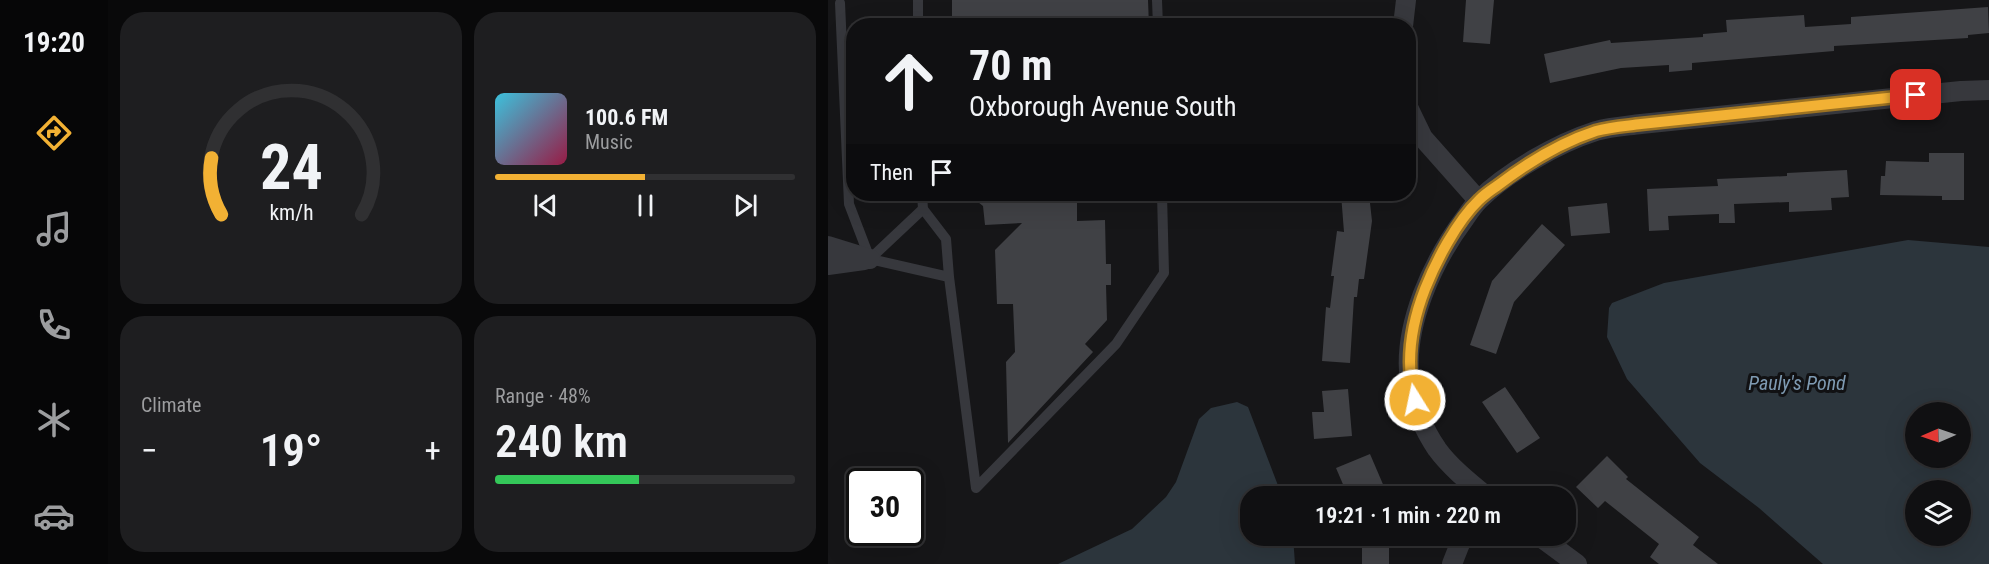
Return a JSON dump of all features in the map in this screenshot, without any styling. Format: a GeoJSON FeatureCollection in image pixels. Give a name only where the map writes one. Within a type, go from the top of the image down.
{"type":"FeatureCollection","features":[{"type":"Feature","properties":{"kind":"street"},"geometry":{"type":"LineString","coordinates":[[1404,18],[1406,0]]}},
{"type":"Feature","properties":{"kind":"street"},"geometry":{"type":"LineString","coordinates":[[1474,486],[1438,450],[1420,418],[1410,382],[1410,346],[1419,306],[1434,267],[1456,230],[1478,200],[1520,168],[1557,147],[1598,131],[1665,121],[1989,90]]}},
{"type":"Feature","properties":{"kind":"street"},"geometry":{"type":"LineString","coordinates":[[1416,123],[1423,138],[1478,200]]}},
{"type":"Feature","properties":{"kind":"street"},"geometry":{"type":"LineString","coordinates":[[828,246],[870,259]]}},
{"type":"Feature","properties":{"kind":"street"},"geometry":{"type":"LineString","coordinates":[[828,265],[870,259]]}},
{"type":"Feature","properties":{"kind":"street"},"geometry":{"type":"LineString","coordinates":[[1452,564],[1459,546]]}},
{"type":"Feature","properties":{"kind":"street"},"geometry":{"type":"LineString","coordinates":[[1553,546],[1577,564]]}},
{"type":"Feature","properties":{"kind":"lane"},"geometry":{"type":"LineString","coordinates":[[918,0],[918,18]]}},
{"type":"Feature","properties":{"kind":"lane"},"geometry":{"type":"LineString","coordinates":[[1157,0],[1158,18]]}},
{"type":"Feature","properties":{"kind":"lane"},"geometry":{"type":"LineString","coordinates":[[840,3],[846,137]]}},
{"type":"Feature","properties":{"kind":"lane"},"geometry":{"type":"LineString","coordinates":[[849,201],[870,259]]}},
{"type":"Feature","properties":{"kind":"lane"},"geometry":{"type":"LineString","coordinates":[[922,201],[923,208],[946,239],[976,488],[1116,344],[1164,273],[1162,201]]}},
{"type":"Feature","properties":{"kind":"lane"},"geometry":{"type":"LineString","coordinates":[[870,259],[923,208]]}},
{"type":"Feature","properties":{"kind":"lane"},"geometry":{"type":"LineString","coordinates":[[870,259],[949,277]]}},
{"type":"Feature","properties":{"kind":"water","name":"Pauly's Pond"},"geometry":{"type":"Polygon","coordinates":[[[1908,240],[1989,247],[1989,564],[1823,564],[1759,508],[1700,463],[1627,379],[1607,337],[1609,308],[1612,303],[1664,283],[1908,240]]]}},
{"type":"Feature","properties":{"kind":"water"},"geometry":{"type":"Polygon","coordinates":[[[1237,402],[1248,407],[1278,486],[1240,486],[1240,546],[1294,546],[1295,564],[1058,564],[1132,529],[1166,497],[1176,482],[1199,419],[1211,408],[1237,402]]]}},
{"type":"Feature","properties":{"kind":"building"},"geometry":{"type":"Polygon","coordinates":[[[952,0],[1148,0],[1149,18],[952,18],[952,0]]]}},
{"type":"Feature","properties":{"kind":"building"},"geometry":{"type":"Polygon","coordinates":[[[1466,0],[1494,0],[1490,44],[1463,42],[1466,0]]]}},
{"type":"Feature","properties":{"kind":"building"},"geometry":{"type":"Polygon","coordinates":[[[1988,7],[1989,33],[1968,35],[1968,38],[1834,46],[1834,51],[1692,63],[1692,70],[1669,72],[1669,65],[1621,68],[1550,83],[1544,54],[1610,40],[1611,43],[1703,37],[1703,34],[1727,32],[1726,20],[1804,15],[1805,27],[1851,24],[1851,17],[1988,7]]]}},
{"type":"Feature","properties":{"kind":"building"},"geometry":{"type":"Polygon","coordinates":[[[1929,153],[1964,153],[1964,200],[1942,200],[1942,196],[1880,195],[1881,176],[1885,176],[1886,161],[1929,162],[1929,153]]]}},
{"type":"Feature","properties":{"kind":"building"},"geometry":{"type":"Polygon","coordinates":[[[1847,170],[1849,197],[1831,198],[1832,210],[1789,212],[1789,202],[1734,204],[1735,223],[1719,223],[1719,214],[1668,216],[1669,230],[1649,231],[1647,189],[1718,186],[1717,179],[1787,176],[1787,173],[1847,170]]]}},
{"type":"Feature","properties":{"kind":"building"},"geometry":{"type":"Polygon","coordinates":[[[977,201],[1077,201],[1077,221],[1105,220],[1106,264],[1111,264],[1111,285],[1106,285],[1107,320],[1085,344],[1093,352],[1008,443],[1006,362],[1015,352],[1013,304],[997,304],[995,250],[1022,223],[985,225],[983,206],[977,201]]]}},
{"type":"Feature","properties":{"kind":"building"},"geometry":{"type":"Polygon","coordinates":[[[1342,201],[1370,201],[1372,221],[1364,279],[1359,279],[1357,297],[1354,297],[1350,363],[1322,361],[1326,307],[1330,308],[1334,276],[1331,276],[1337,231],[1344,232],[1342,201]]]}},
{"type":"Feature","properties":{"kind":"building"},"geometry":{"type":"Polygon","coordinates":[[[1607,203],[1610,233],[1571,236],[1568,207],[1607,203]]]}},
{"type":"Feature","properties":{"kind":"building"},"geometry":{"type":"Polygon","coordinates":[[[1542,224],[1565,245],[1514,302],[1496,354],[1470,345],[1492,281],[1542,224]]]}},
{"type":"Feature","properties":{"kind":"building"},"geometry":{"type":"Polygon","coordinates":[[[1505,387],[1540,438],[1517,453],[1482,402],[1505,387]]]}},
{"type":"Feature","properties":{"kind":"building"},"geometry":{"type":"Polygon","coordinates":[[[1348,389],[1352,436],[1314,439],[1312,412],[1324,412],[1322,391],[1348,389]]]}},
{"type":"Feature","properties":{"kind":"building"},"geometry":{"type":"Polygon","coordinates":[[[1370,454],[1384,486],[1344,486],[1336,468],[1370,454]]]}},
{"type":"Feature","properties":{"kind":"building"},"geometry":{"type":"Polygon","coordinates":[[[1607,456],[1628,477],[1626,479],[1699,537],[1693,545],[1718,564],[1659,564],[1650,557],[1659,544],[1605,501],[1598,508],[1576,487],[1607,456]]]}},
{"type":"Feature","properties":{"kind":"building"},"geometry":{"type":"Polygon","coordinates":[[[1362,546],[1389,546],[1389,564],[1362,564],[1362,546]]]}},
{"type":"Feature","properties":{"kind":"route"},"geometry":{"type":"LineString","coordinates":[[1415,400],[1410,382],[1410,346],[1419,306],[1434,267],[1456,230],[1478,200],[1520,168],[1557,147],[1598,131],[1641,124],[1916,95]]}}]}
